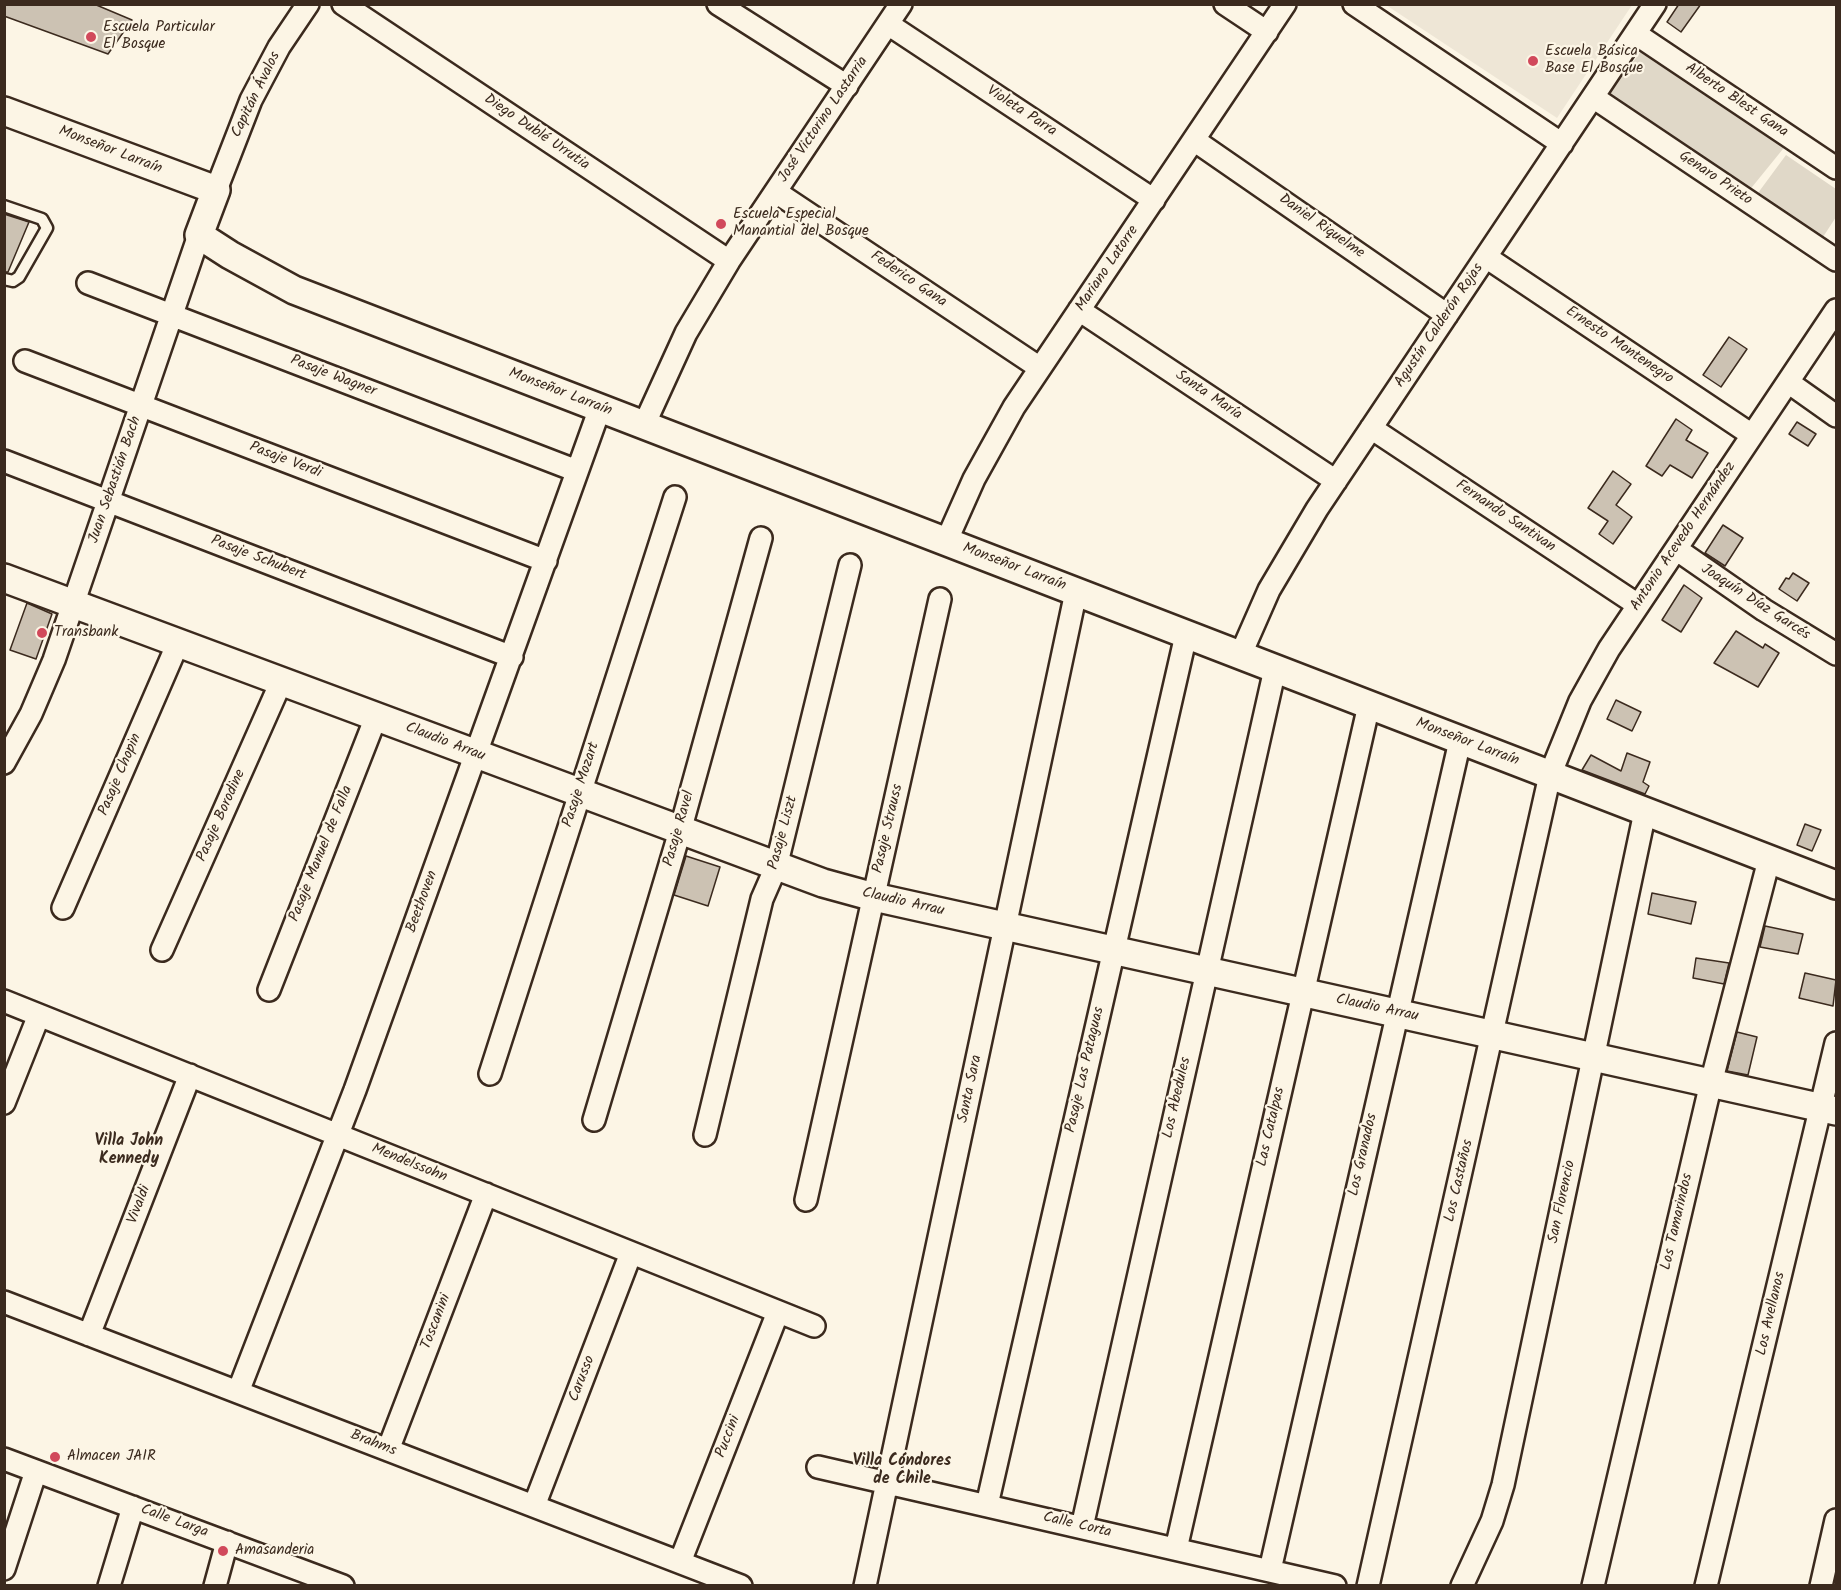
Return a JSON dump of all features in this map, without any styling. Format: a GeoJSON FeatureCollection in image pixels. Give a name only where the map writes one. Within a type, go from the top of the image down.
{"type":"FeatureCollection","features":[{"type":"Feature","properties":{"kind":"street","name":"Capitán Ávalos"},"geometry":{"type":"LineString","coordinates":[[216,190],[251,100],[279,47],[308,4]]}},
{"type":"Feature","properties":{"kind":"street","name":"Diego Dublé Urrutia"},"geometry":{"type":"LineString","coordinates":[[343,4],[729,261]]}},
{"type":"Feature","properties":{"kind":"street"},"geometry":{"type":"LineString","coordinates":[[718,4],[847,86]]}},
{"type":"Feature","properties":{"kind":"street","name":"José Victorino Lastarria"},"geometry":{"type":"LineString","coordinates":[[644,426],[686,333],[729,261],[901,4]]}},
{"type":"Feature","properties":{"kind":"street"},"geometry":{"type":"LineString","coordinates":[[1225,4],[1267,32]]}},
{"type":"Feature","properties":{"kind":"street","name":"Mariano Latorre"},"geometry":{"type":"LineString","coordinates":[[946,542],[990,448],[1040,368],[1285,4]]}},
{"type":"Feature","properties":{"kind":"street"},"geometry":{"type":"LineString","coordinates":[[1354,4],[1562,144]]}},
{"type":"Feature","properties":{"kind":"street","name":"Agustín Calderón Rojas"},"geometry":{"type":"LineString","coordinates":[[1240,656],[1273,583],[1336,481],[1655,4]]}},
{"type":"Feature","properties":{"kind":"street","name":"Violeta Parra"},"geometry":{"type":"LineString","coordinates":[[888,24],[1154,200]]}},
{"type":"Feature","properties":{"kind":"street","name":"Alberto Blest Gana"},"geometry":{"type":"LineString","coordinates":[[1636,34],[1836,168]]}},
{"type":"Feature","properties":{"kind":"street","name":"Genaro Prieto"},"geometry":{"type":"LineString","coordinates":[[1593,97],[1836,260]]}},
{"type":"Feature","properties":{"kind":"street","name":"Monseñor Larraín"},"geometry":{"type":"LineString","coordinates":[[4,111],[216,190]]}},
{"type":"Feature","properties":{"kind":"street","name":"Daniel Riquelme"},"geometry":{"type":"LineString","coordinates":[[1194,140],[1447,315]]}},
{"type":"Feature","properties":{"kind":"street","name":"Juan Sebastián Bach"},"geometry":{"type":"LineString","coordinates":[[7,753],[43,687],[74,604],[216,190]]}},
{"type":"Feature","properties":{"kind":"street","name":"Federico Gana"},"geometry":{"type":"LineString","coordinates":[[776,192],[1040,368]]}},
{"type":"Feature","properties":{"kind":"street","name":"Monseñor Larraín"},"geometry":{"type":"LineString","coordinates":[[199,235],[238,260],[294,290],[1836,885]]}},
{"type":"Feature","properties":{"kind":"street","name":"Ernesto Montenegro"},"geometry":{"type":"LineString","coordinates":[[1486,257],[1752,435]]}},
{"type":"Feature","properties":{"kind":"street","name":"Pasaje Wagner"},"geometry":{"type":"LineString","coordinates":[[88,283],[578,471]]}},
{"type":"Feature","properties":{"kind":"street","name":"Santa María"},"geometry":{"type":"LineString","coordinates":[[1079,310],[1336,481]]}},
{"type":"Feature","properties":{"kind":"street","name":"Antonio Acevedo Hernández"},"geometry":{"type":"LineString","coordinates":[[1550,775],[1580,701],[1609,649],[1836,310]]}},
{"type":"Feature","properties":{"kind":"street","name":"Pasaje Verdi"},"geometry":{"type":"LineString","coordinates":[[25,361],[546,561]]}},
{"type":"Feature","properties":{"kind":"street"},"geometry":{"type":"LineString","coordinates":[[1788,382],[1836,416]]}},
{"type":"Feature","properties":{"kind":"street","name":"Beethoven"},"geometry":{"type":"LineString","coordinates":[[238,1392],[338,1135],[477,755],[600,408]]}},
{"type":"Feature","properties":{"kind":"street","name":"Fernando Santivan"},"geometry":{"type":"LineString","coordinates":[[1371,428],[1638,605]]}},
{"type":"Feature","properties":{"kind":"street","name":"Pasaje Schubert"},"geometry":{"type":"LineString","coordinates":[[4,461],[512,657]]}},
{"type":"Feature","properties":{"kind":"street","name":"Pasaje Mozart"},"geometry":{"type":"LineString","coordinates":[[490,1074],[675,497]]}},
{"type":"Feature","properties":{"kind":"street","name":"Pasaje Ravel"},"geometry":{"type":"LineString","coordinates":[[594,1119],[680,831],[761,538]]}},
{"type":"Feature","properties":{"kind":"street","name":"Joaquín Díaz Garcés"},"geometry":{"type":"LineString","coordinates":[[1676,549],[1764,610],[1836,654]]}},
{"type":"Feature","properties":{"kind":"street","name":"Pasaje Liszt"},"geometry":{"type":"LineString","coordinates":[[705,1135],[762,899],[776,867],[850,566]]}},
{"type":"Feature","properties":{"kind":"street","name":"Claudio Arrau"},"geometry":{"type":"LineString","coordinates":[[4,578],[776,867],[874,897],[1829,1109]]}},
{"type":"Feature","properties":{"kind":"street","name":"Santa Sara"},"geometry":{"type":"LineString","coordinates":[[865,1586],[1076,592]]}},
{"type":"Feature","properties":{"kind":"street","name":"Pasaje Strauss"},"geometry":{"type":"LineString","coordinates":[[806,1200],[940,599]]}},
{"type":"Feature","properties":{"kind":"street","name":"Pasaje Las Pataguas"},"geometry":{"type":"LineString","coordinates":[[987,1505],[1186,635]]}},
{"type":"Feature","properties":{"kind":"street","name":"Pasaje Chopin"},"geometry":{"type":"LineString","coordinates":[[63,908],[178,643]]}},
{"type":"Feature","properties":{"kind":"street","name":"Los Abedules"},"geometry":{"type":"LineString","coordinates":[[1082,1527],[1275,669]]}},
{"type":"Feature","properties":{"kind":"street","name":"Pasaje Borodine"},"geometry":{"type":"LineString","coordinates":[[162,950],[281,681]]}},
{"type":"Feature","properties":{"kind":"street","name":"Las Catalpas"},"geometry":{"type":"LineString","coordinates":[[1176,1549],[1369,705]]}},
{"type":"Feature","properties":{"kind":"street","name":"Pasaje Manuel de Falla"},"geometry":{"type":"LineString","coordinates":[[268,990],[376,717]]}},
{"type":"Feature","properties":{"kind":"street","name":"Los Granados"},"geometry":{"type":"LineString","coordinates":[[1270,1570],[1460,741]]}},
{"type":"Feature","properties":{"kind":"street","name":"Los Castaños"},"geometry":{"type":"LineString","coordinates":[[1368,1586],[1550,775]]}},
{"type":"Feature","properties":{"kind":"street","name":"San Florencio"},"geometry":{"type":"LineString","coordinates":[[1462,1586],[1492,1521],[1503,1485],[1645,812]]}},
{"type":"Feature","properties":{"kind":"street","name":"Los Tamarindos"},"geometry":{"type":"LineString","coordinates":[[1593,1586],[1711,1083],[1769,860]]}},
{"type":"Feature","properties":{"kind":"street","name":"Mendelssohn"},"geometry":{"type":"LineString","coordinates":[[4,1001],[814,1326]]}},
{"type":"Feature","properties":{"kind":"street"},"geometry":{"type":"LineString","coordinates":[[4,1103],[39,1015]]}},
{"type":"Feature","properties":{"kind":"street","name":"Los Avellanos"},"geometry":{"type":"LineString","coordinates":[[1707,1586],[1829,1109],[1836,1043]]}},
{"type":"Feature","properties":{"kind":"street","name":"Vivaldi"},"geometry":{"type":"LineString","coordinates":[[89,1335],[190,1076]]}},
{"type":"Feature","properties":{"kind":"street","name":"Toscanini"},"geometry":{"type":"LineString","coordinates":[[388,1450],[486,1194]]}},
{"type":"Feature","properties":{"kind":"street","name":"Carusso"},"geometry":{"type":"LineString","coordinates":[[534,1506],[631,1253]]}},
{"type":"Feature","properties":{"kind":"street","name":"Brahms"},"geometry":{"type":"LineString","coordinates":[[4,1302],[741,1586]]}},
{"type":"Feature","properties":{"kind":"street","name":"Puccini"},"geometry":{"type":"LineString","coordinates":[[680,1562],[777,1312]]}},
{"type":"Feature","properties":{"kind":"street","name":"Calle Larga"},"geometry":{"type":"LineString","coordinates":[[4,1459],[227,1542],[321,1582],[343,1586]]}},
{"type":"Feature","properties":{"kind":"street","name":"Calle Corta"},"geometry":{"type":"LineString","coordinates":[[818,1467],[1335,1586]]}},
{"type":"Feature","properties":{"kind":"street"},"geometry":{"type":"LineString","coordinates":[[4,1569],[36,1471]]}},
{"type":"Feature","properties":{"kind":"street"},"geometry":{"type":"LineString","coordinates":[[109,1586],[133,1507]]}},
{"type":"Feature","properties":{"kind":"street"},"geometry":{"type":"LineString","coordinates":[[1821,1586],[1836,1520]]}},
{"type":"Feature","properties":{"kind":"street"},"geometry":{"type":"LineString","coordinates":[[214,1586],[227,1542]]}},
{"type":"Feature","properties":{"kind":"lane"},"geometry":{"type":"LineString","coordinates":[[4,206],[42,219],[47,228],[19,277],[13,281],[4,279]]}},
{"type":"Feature","properties":{"kind":"shaded area","name":"Escuela Básica Base El Bosque"},"geometry":{"type":"Polygon","coordinates":[[[1386,5],[1632,5],[1557,118],[1386,5]]]}},
{"type":"Feature","properties":{"kind":"shaded area"},"geometry":{"type":"Polygon","coordinates":[[[1642,50],[1787,144],[1748,192],[1609,94],[1642,50]]]}},
{"type":"Feature","properties":{"kind":"shaded area"},"geometry":{"type":"Polygon","coordinates":[[[1786,155],[1836,189],[1836,217],[1823,237],[1758,193],[1786,155]]]}},
{"type":"Feature","properties":{"kind":"building","name":"Escuela Particular El Bosque"},"geometry":{"type":"Polygon","coordinates":[[[4,4],[94,4],[132,20],[108,54],[4,16],[4,4]]]}},
{"type":"Feature","properties":{"kind":"building"},"geometry":{"type":"Polygon","coordinates":[[[1679,4],[1701,4],[1681,32],[1667,22],[1679,4]]]}},
{"type":"Feature","properties":{"kind":"building"},"geometry":{"type":"Polygon","coordinates":[[[4,214],[29,222],[8,272],[4,272],[4,214]]]}},
{"type":"Feature","properties":{"kind":"building"},"geometry":{"type":"Polygon","coordinates":[[[1729,337],[1747,349],[1721,387],[1703,375],[1729,337]]]}},
{"type":"Feature","properties":{"kind":"building"},"geometry":{"type":"Polygon","coordinates":[[[1676,419],[1692,430],[1686,440],[1708,453],[1692,478],[1670,465],[1662,476],[1646,466],[1676,419]]]}},
{"type":"Feature","properties":{"kind":"building"},"geometry":{"type":"Polygon","coordinates":[[[1797,422],[1816,434],[1808,446],[1789,434],[1797,422]]]}},
{"type":"Feature","properties":{"kind":"building"},"geometry":{"type":"Polygon","coordinates":[[[1613,471],[1631,484],[1616,505],[1632,517],[1613,544],[1599,534],[1608,521],[1588,508],[1613,471]]]}},
{"type":"Feature","properties":{"kind":"building"},"geometry":{"type":"Polygon","coordinates":[[[1723,525],[1743,538],[1725,566],[1705,553],[1723,525]]]}},
{"type":"Feature","properties":{"kind":"building"},"geometry":{"type":"Polygon","coordinates":[[[1793,573],[1809,583],[1797,601],[1779,589],[1786,578],[1789,579],[1793,573]]]}},
{"type":"Feature","properties":{"kind":"building"},"geometry":{"type":"Polygon","coordinates":[[[1684,585],[1702,598],[1681,632],[1662,620],[1684,585]]]}},
{"type":"Feature","properties":{"kind":"building"},"geometry":{"type":"Polygon","coordinates":[[[27,603],[52,614],[36,659],[10,650],[27,603]]]}},
{"type":"Feature","properties":{"kind":"building"},"geometry":{"type":"Polygon","coordinates":[[[1736,631],[1763,648],[1765,644],[1779,653],[1758,687],[1714,663],[1736,631]]]}},
{"type":"Feature","properties":{"kind":"building"},"geometry":{"type":"Polygon","coordinates":[[[1616,700],[1641,712],[1632,731],[1607,719],[1616,700]]]}},
{"type":"Feature","properties":{"kind":"building"},"geometry":{"type":"Polygon","coordinates":[[[1627,753],[1650,762],[1643,782],[1649,786],[1645,794],[1582,770],[1591,755],[1621,771],[1627,753]]]}},
{"type":"Feature","properties":{"kind":"building"},"geometry":{"type":"Polygon","coordinates":[[[1805,824],[1821,830],[1812,851],[1797,845],[1805,824]]]}},
{"type":"Feature","properties":{"kind":"building"},"geometry":{"type":"Polygon","coordinates":[[[686,856],[720,867],[708,906],[674,895],[686,856]]]}},
{"type":"Feature","properties":{"kind":"building"},"geometry":{"type":"Polygon","coordinates":[[[1652,893],[1696,902],[1691,924],[1648,914],[1652,893]]]}},
{"type":"Feature","properties":{"kind":"building"},"geometry":{"type":"Polygon","coordinates":[[[1765,926],[1803,934],[1798,954],[1760,947],[1765,926]]]}},
{"type":"Feature","properties":{"kind":"building"},"geometry":{"type":"Polygon","coordinates":[[[1696,958],[1729,963],[1724,984],[1693,978],[1696,958]]]}},
{"type":"Feature","properties":{"kind":"building"},"geometry":{"type":"Polygon","coordinates":[[[1805,973],[1836,980],[1833,1006],[1799,998],[1805,973]]]}},
{"type":"Feature","properties":{"kind":"building"},"geometry":{"type":"Polygon","coordinates":[[[1737,1032],[1757,1037],[1748,1075],[1727,1071],[1737,1032]]]}},
{"type":"Feature","properties":{"kind":"place","name":"Escuela Particular El Bosque"},"geometry":{"type":"Point","coordinates":[91,37]}},
{"type":"Feature","properties":{"kind":"place","name":"Escuela Básica Base El Bosque"},"geometry":{"type":"Point","coordinates":[1533,61]}},
{"type":"Feature","properties":{"kind":"place","name":"Escuela Especial Manantial del Bosque"},"geometry":{"type":"Point","coordinates":[721,224]}},
{"type":"Feature","properties":{"kind":"place","name":"Transbank"},"geometry":{"type":"Point","coordinates":[42,633]}},
{"type":"Feature","properties":{"kind":"place","name":"Almacen JAIR"},"geometry":{"type":"Point","coordinates":[55,1457]}},
{"type":"Feature","properties":{"kind":"place","name":"Amasanderia"},"geometry":{"type":"Point","coordinates":[223,1551]}},
{"type":"Feature","properties":{"kind":"district","name":"Villa John Kennedy"},"geometry":{"type":"Point","coordinates":[129,1151]}},
{"type":"Feature","properties":{"kind":"district","name":"Villa Cóndores de Chile"},"geometry":{"type":"Point","coordinates":[902,1471]}}]}
